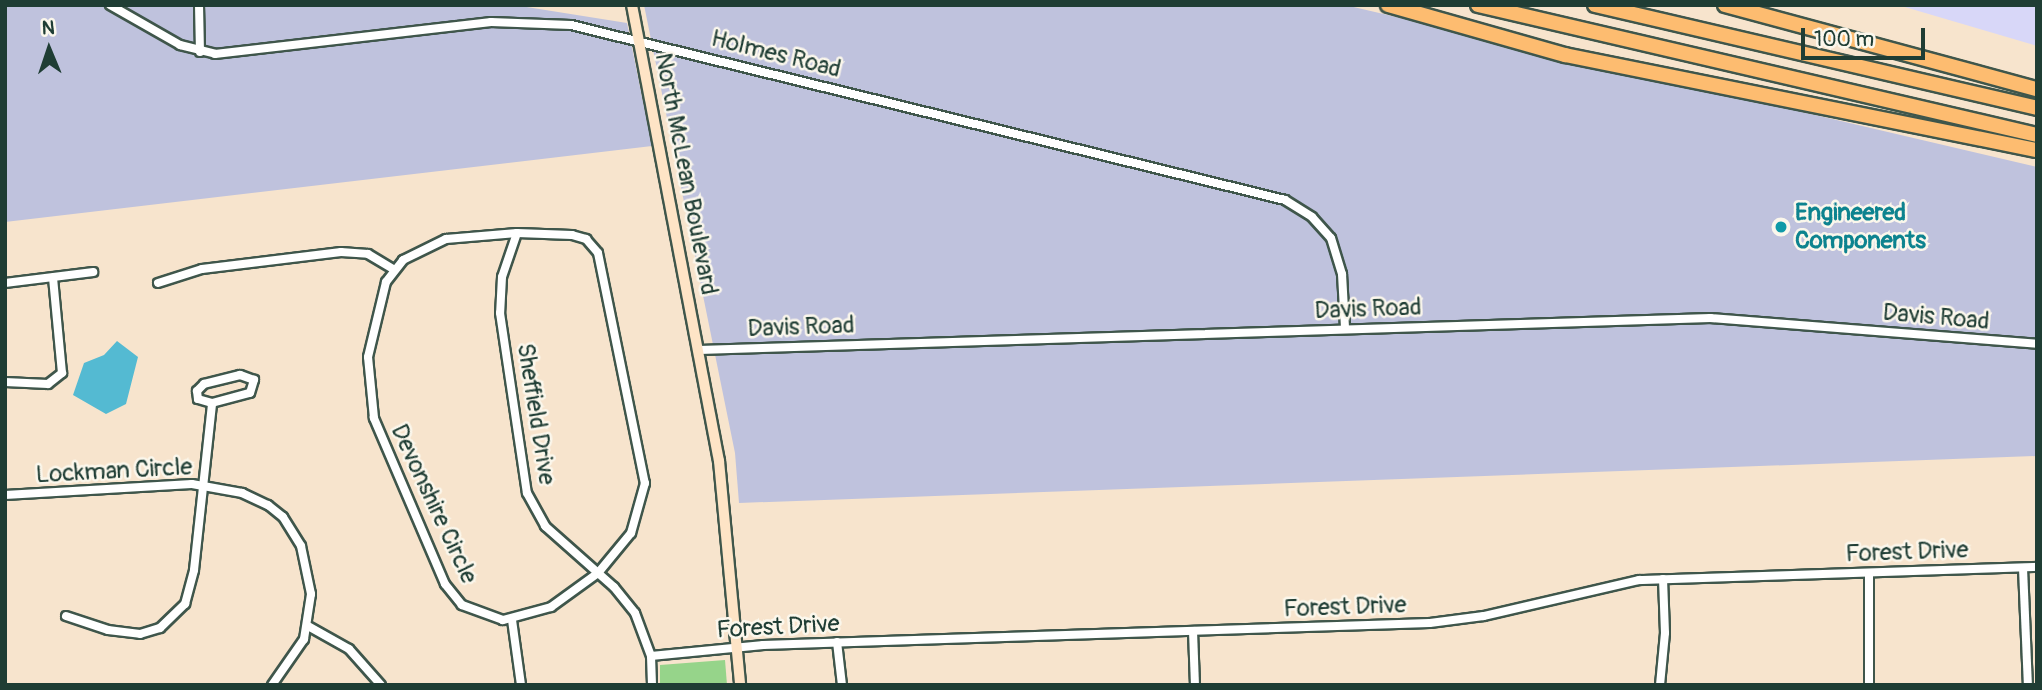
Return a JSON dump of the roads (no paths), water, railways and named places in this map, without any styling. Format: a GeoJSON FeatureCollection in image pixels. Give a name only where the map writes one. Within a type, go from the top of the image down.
{"type":"FeatureCollection","features":[{"type":"Feature","properties":{"kind":"highway"},"geometry":{"type":"LineString","coordinates":[[1388,5],[1565,55],[2037,150]]}},
{"type":"Feature","properties":{"kind":"highway"},"geometry":{"type":"LineString","coordinates":[[1478,5],[2037,135]]}},
{"type":"Feature","properties":{"kind":"highway"},"geometry":{"type":"LineString","coordinates":[[1595,5],[2037,107]]}},
{"type":"Feature","properties":{"kind":"highway"},"geometry":{"type":"LineString","coordinates":[[1725,5],[2037,89]]}},
{"type":"Feature","properties":{"kind":"main road","name":"North McLean Boulevard"},"geometry":{"type":"LineString","coordinates":[[632,5],[699,350],[729,536],[736,648]]}},
{"type":"Feature","properties":{"kind":"main road"},"geometry":{"type":"LineString","coordinates":[[736,648],[740,685]]}},
{"type":"Feature","properties":{"kind":"street","name":"Holmes Road"},"geometry":{"type":"LineString","coordinates":[[110,5],[170,40],[200,52],[239,53],[491,22],[571,25],[638,39],[1285,200],[1312,217],[1331,238],[1342,274],[1345,328]]}},
{"type":"Feature","properties":{"kind":"street"},"geometry":{"type":"LineString","coordinates":[[199,5],[200,52]]}},
{"type":"Feature","properties":{"kind":"street"},"geometry":{"type":"LineString","coordinates":[[158,283],[202,269],[341,252],[368,254],[393,269],[446,239],[517,233],[557,233],[586,239],[598,253],[604,269],[645,483],[631,533],[598,573],[562,601],[512,620],[521,685]]}},
{"type":"Feature","properties":{"kind":"street","name":"Sheffield Drive"},"geometry":{"type":"LineString","coordinates":[[517,233],[502,277],[499,304],[520,424],[523,480],[545,526],[598,573],[635,613],[651,656],[652,685]]}},
{"type":"Feature","properties":{"kind":"street","name":"Devonshire Circle"},"geometry":{"type":"LineString","coordinates":[[393,269],[380,298],[368,357],[377,429],[444,584],[475,613],[512,620]]}},
{"type":"Feature","properties":{"kind":"street"},"geometry":{"type":"LineString","coordinates":[[5,283],[93,272]]}},
{"type":"Feature","properties":{"kind":"street"},"geometry":{"type":"LineString","coordinates":[[5,383],[48,384],[62,373],[53,277]]}},
{"type":"Feature","properties":{"kind":"street","name":"Davis Road"},"geometry":{"type":"LineString","coordinates":[[699,350],[1710,318],[2037,344]]}},
{"type":"Feature","properties":{"kind":"street"},"geometry":{"type":"LineString","coordinates":[[240,375],[254,380],[250,393],[212,403],[198,399],[197,391],[204,384],[240,375]]}},
{"type":"Feature","properties":{"kind":"street"},"geometry":{"type":"LineString","coordinates":[[66,616],[125,634],[160,628],[174,619],[191,588],[212,403]]}},
{"type":"Feature","properties":{"kind":"street","name":"Lockman Circle"},"geometry":{"type":"LineString","coordinates":[[5,495],[203,485],[251,496],[283,517],[308,568],[308,626],[294,658],[272,685]]}},
{"type":"Feature","properties":{"kind":"street","name":"Forest Drive"},"geometry":{"type":"LineString","coordinates":[[651,656],[837,642],[1455,621],[1593,588],[1664,579],[2037,567]]}},
{"type":"Feature","properties":{"kind":"street"},"geometry":{"type":"LineString","coordinates":[[2023,568],[2028,685]]}},
{"type":"Feature","properties":{"kind":"street"},"geometry":{"type":"LineString","coordinates":[[1869,574],[1869,685]]}},
{"type":"Feature","properties":{"kind":"street"},"geometry":{"type":"LineString","coordinates":[[1660,685],[1665,633],[1664,579]]}},
{"type":"Feature","properties":{"kind":"street"},"geometry":{"type":"LineString","coordinates":[[308,626],[349,649],[381,685]]}},
{"type":"Feature","properties":{"kind":"street"},"geometry":{"type":"LineString","coordinates":[[1193,631],[1195,685]]}},
{"type":"Feature","properties":{"kind":"street"},"geometry":{"type":"LineString","coordinates":[[837,642],[842,685]]}},
{"type":"Feature","properties":{"kind":"water"},"geometry":{"type":"Polygon","coordinates":[[[117,341],[138,357],[126,404],[106,414],[73,395],[84,363],[104,355],[117,341]]]}},
{"type":"Feature","properties":{"kind":"place","name":"Engineered Components"},"geometry":{"type":"Point","coordinates":[1781,227]}}]}
